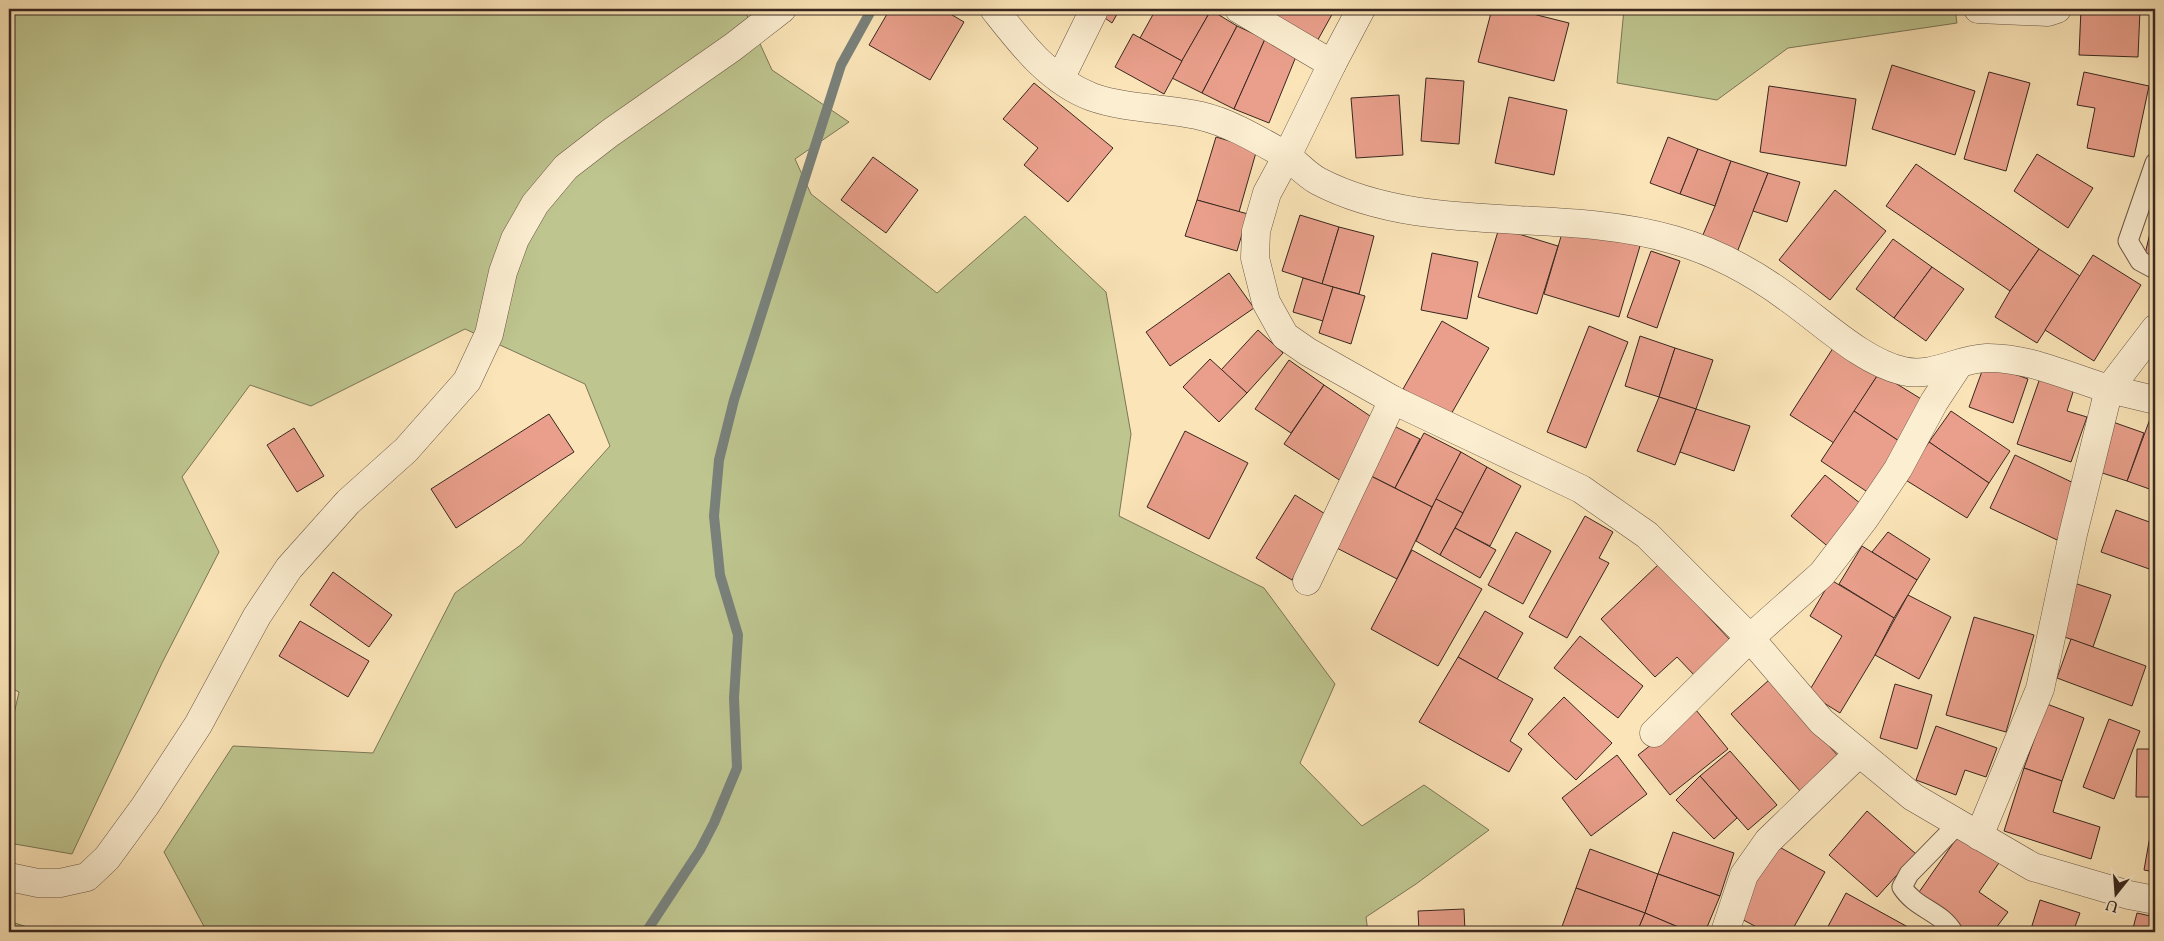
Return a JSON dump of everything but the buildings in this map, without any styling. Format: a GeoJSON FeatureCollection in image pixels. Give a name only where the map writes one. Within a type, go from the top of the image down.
{"type":"FeatureCollection","features":[{"type":"Feature","properties":{"kind":"street"},"geometry":{"type":"LineString","coordinates":[[9,877],[38,883],[78,879],[87,877],[108,858],[146,806],[198,725],[257,616],[289,568],[348,502],[406,450],[466,381],[489,334],[503,272],[515,238],[535,204],[566,167],[610,133],[733,47],[782,9]]}},
{"type":"Feature","properties":{"kind":"street"},"geometry":{"type":"LineString","coordinates":[[994,9],[1037,61],[1060,79],[1091,97],[1202,116],[1256,138],[1287,156],[1316,180],[1356,197],[1385,206],[1457,215],[1626,229],[1673,239],[1710,252],[1749,270],[1853,346],[1904,372],[1927,372],[1983,358],[2017,359],[2109,389],[2155,400]]}},
{"type":"Feature","properties":{"kind":"street"},"geometry":{"type":"LineString","coordinates":[[1239,9],[1332,64]]}},
{"type":"Feature","properties":{"kind":"street"},"geometry":{"type":"LineString","coordinates":[[1361,9],[1267,193],[1256,231],[1255,258],[1266,302],[1285,336],[1308,352],[1393,400],[1581,489],[1647,535],[1750,638],[1822,722],[1913,797],[2033,867],[2130,895],[2155,900]]}},
{"type":"Feature","properties":{"kind":"street"},"geometry":{"type":"LineString","coordinates":[[1978,9],[2048,12],[2057,9]]}},
{"type":"Feature","properties":{"kind":"street"},"geometry":{"type":"LineString","coordinates":[[1060,79],[1094,10]]}},
{"type":"Feature","properties":{"kind":"street"},"geometry":{"type":"LineString","coordinates":[[1969,830],[2040,688],[2073,534],[2109,389],[2155,329]]}},
{"type":"Feature","properties":{"kind":"street"},"geometry":{"type":"LineString","coordinates":[[1654,733],[1750,638],[1822,574],[1860,525],[1898,469],[1934,402],[1959,364]]}},
{"type":"Feature","properties":{"kind":"street"},"geometry":{"type":"LineString","coordinates":[[1307,581],[1393,400]]}},
{"type":"Feature","properties":{"kind":"street"},"geometry":{"type":"LineString","coordinates":[[1725,932],[1744,875],[1768,841],[1859,754]]}},
{"type":"Feature","properties":{"kind":"lane"},"geometry":{"type":"LineString","coordinates":[[2155,163],[2128,240],[2140,261],[2155,269]]}},
{"type":"Feature","properties":{"kind":"lane"},"geometry":{"type":"LineString","coordinates":[[1953,932],[1947,922],[1909,899],[1902,888],[1909,874],[1969,830]]}},
{"type":"Feature","properties":{"kind":"green space"},"geometry":{"type":"Polygon","coordinates":[[[9,9],[744,9],[772,70],[849,122],[795,159],[811,194],[937,293],[1025,216],[1106,292],[1131,434],[1119,516],[1264,588],[1335,684],[1300,763],[1362,826],[1424,785],[1489,830],[1416,884],[1366,917],[1368,932],[207,932],[164,852],[233,746],[373,753],[455,593],[522,544],[610,446],[585,384],[465,329],[311,406],[250,385],[182,477],[219,552],[162,663],[72,854],[9,843],[9,736],[19,692],[9,687],[9,9]]]}},
{"type":"Feature","properties":{"kind":"green space"},"geometry":{"type":"Polygon","coordinates":[[[1624,9],[1955,9],[1957,23],[1788,48],[1717,100],[1617,83],[1624,9]]]}},
{"type":"Feature","properties":{"kind":"green space"},"geometry":{"type":"Polygon","coordinates":[[[9,921],[36,930],[38,932],[9,932],[9,921]]]}},
{"type":"Feature","properties":{"kind":"waterway"},"geometry":{"type":"LineString","coordinates":[[646,932],[700,850],[714,823],[737,768],[734,698],[738,635],[720,575],[714,516],[719,460],[734,400],[841,65],[872,9]]}}]}
